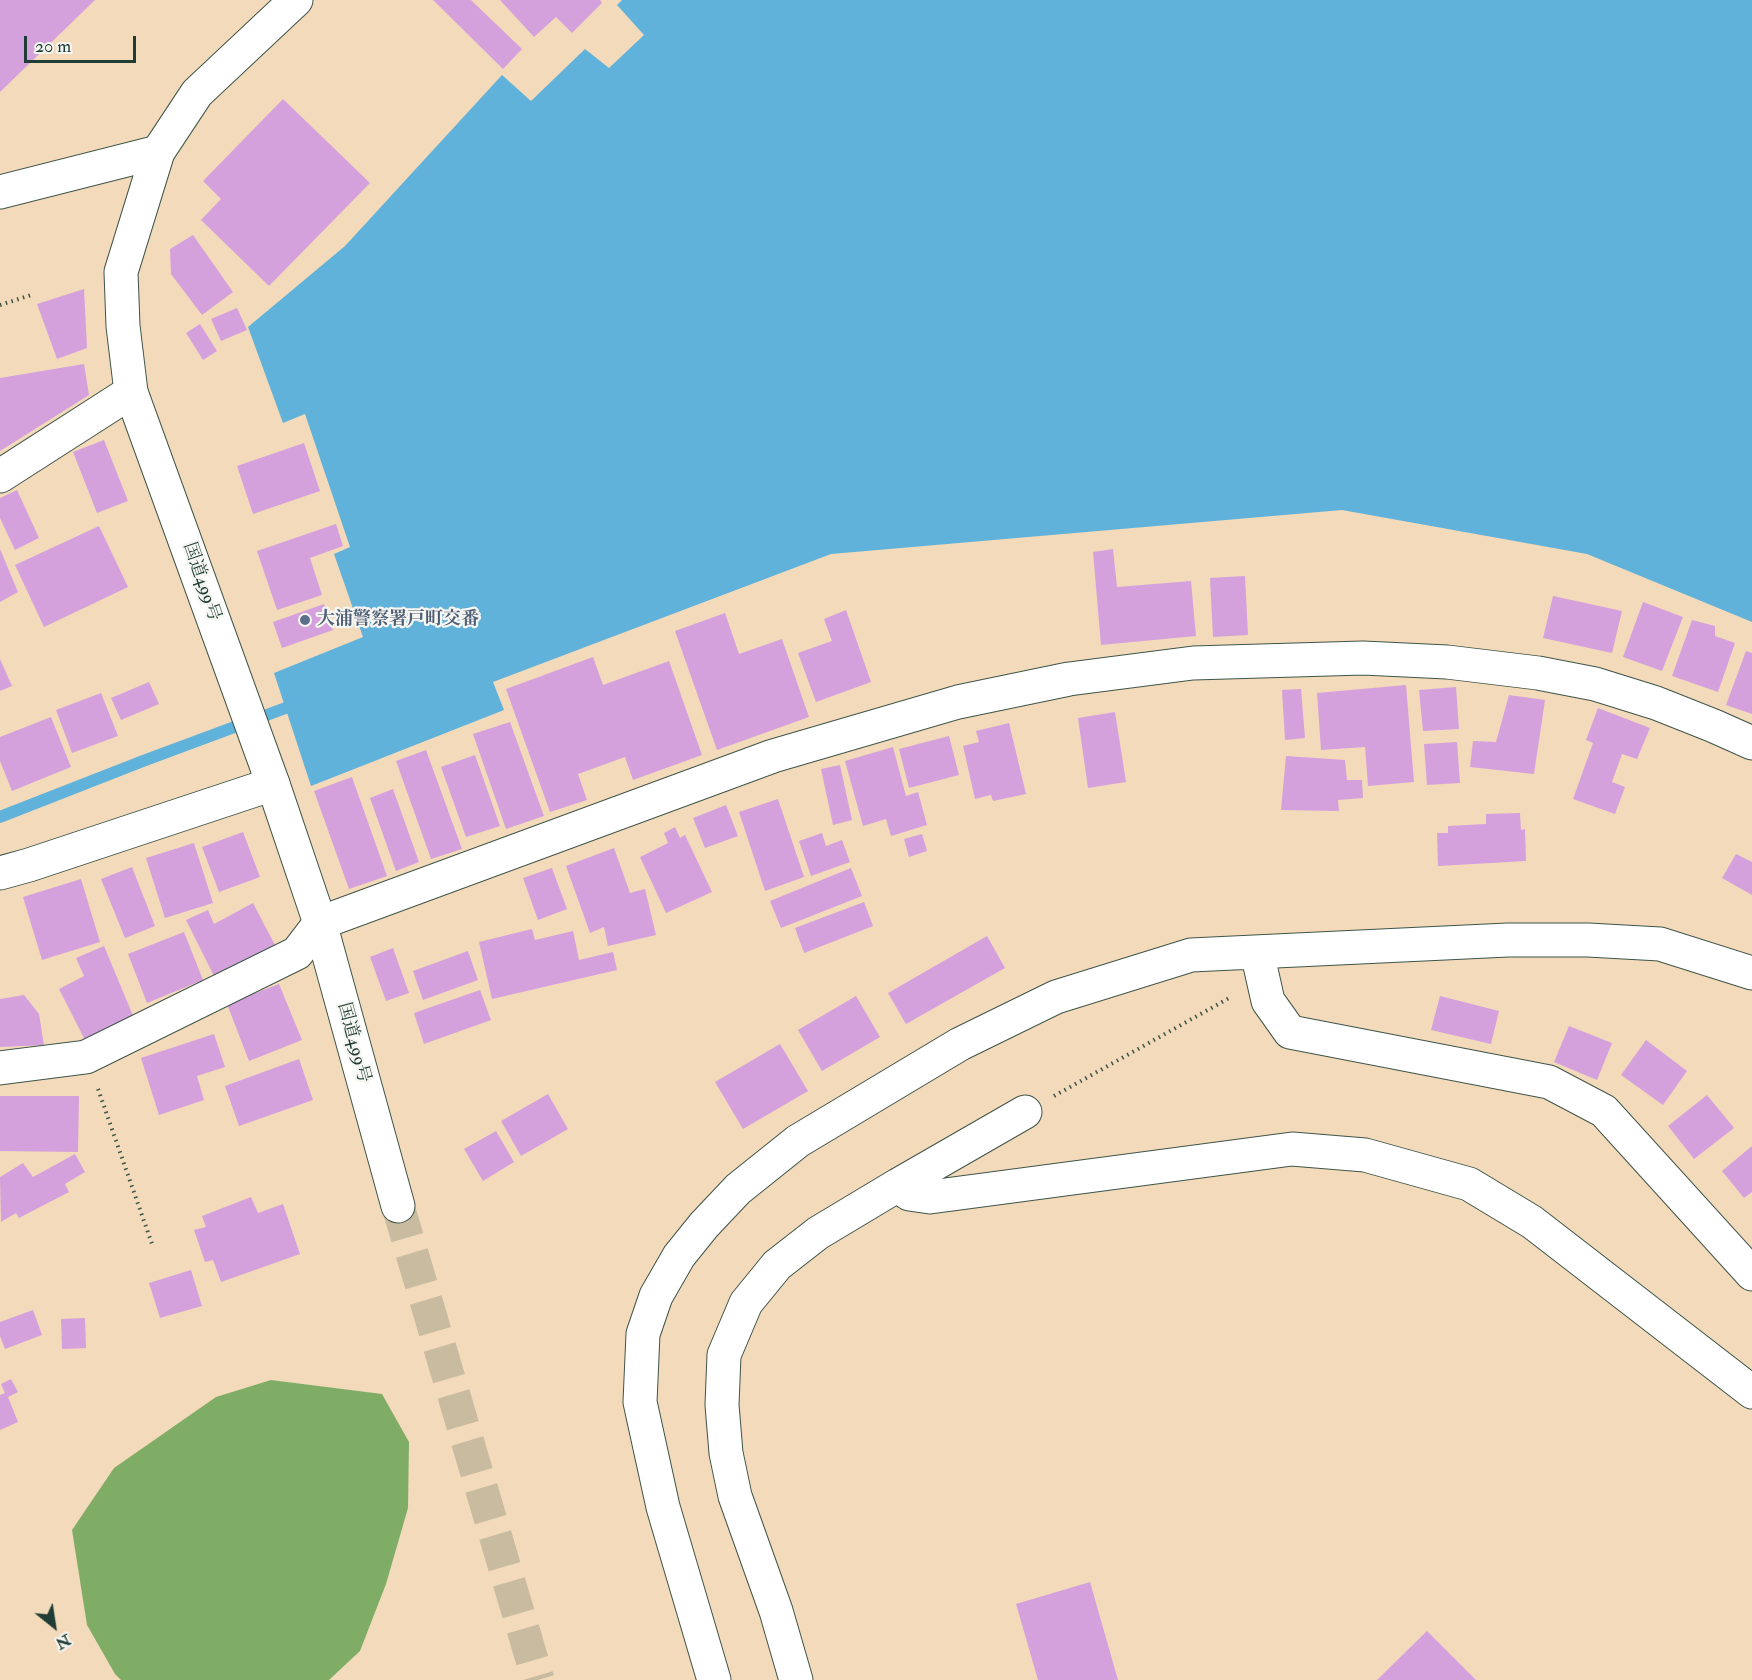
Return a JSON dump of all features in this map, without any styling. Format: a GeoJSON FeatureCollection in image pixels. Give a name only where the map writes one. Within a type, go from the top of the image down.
{"type":"FeatureCollection","features":[{"type":"Feature","properties":{"kind":"main road","name":"国道499号"},"geometry":{"type":"LineString","coordinates":[[296,0],[197,93],[158,152],[121,272],[123,326],[131,392],[273,784],[320,923],[398,1206]]}},
{"type":"Feature","properties":{"kind":"main road"},"geometry":{"type":"LineString","coordinates":[[0,192],[158,152]]}},
{"type":"Feature","properties":{"kind":"main road"},"geometry":{"type":"LineString","coordinates":[[0,476],[131,392]]}},
{"type":"Feature","properties":{"kind":"main road"},"geometry":{"type":"LineString","coordinates":[[0,1068],[86,1057],[297,953],[320,923],[773,756],[958,702],[1069,679],[1193,663],[1363,658],[1447,662],[1538,673],[1595,684],[1656,704],[1752,743]]}},
{"type":"Feature","properties":{"kind":"main road"},"geometry":{"type":"LineString","coordinates":[[0,873],[273,784]]}},
{"type":"Feature","properties":{"kind":"main road"},"geometry":{"type":"LineString","coordinates":[[714,1680],[663,1507],[640,1402],[643,1334],[656,1296],[679,1256],[738,1189],[798,1141],[960,1044],[1056,998],[1191,955],[1260,965],[1508,940],[1588,940],[1660,945],[1752,973]]}},
{"type":"Feature","properties":{"kind":"main road"},"geometry":{"type":"LineString","coordinates":[[1260,965],[1268,1001],[1290,1032],[1549,1082],[1604,1111],[1752,1274]]}},
{"type":"Feature","properties":{"kind":"main road"},"geometry":{"type":"LineString","coordinates":[[796,1680],[776,1611],[735,1496],[730,1474],[722,1405],[724,1355],[746,1303],[777,1265],[818,1233],[1025,1112]]}},
{"type":"Feature","properties":{"kind":"main road"},"geometry":{"type":"LineString","coordinates":[[898,1185],[909,1194],[930,1197],[1292,1149],[1365,1155],[1469,1184],[1532,1222],[1752,1392]]}},
{"type":"Feature","properties":{"kind":"path"},"geometry":{"type":"LineString","coordinates":[[0,304],[31,295]]}},
{"type":"Feature","properties":{"kind":"path"},"geometry":{"type":"LineString","coordinates":[[1025,1112],[1260,965]]}},
{"type":"Feature","properties":{"kind":"path"},"geometry":{"type":"LineString","coordinates":[[86,1057],[152,1244]]}},
{"type":"Feature","properties":{"kind":"green space"},"geometry":{"type":"Polygon","coordinates":[[[271,1380],[382,1394],[409,1442],[408,1508],[386,1584],[360,1651],[329,1680],[121,1680],[115,1674],[87,1625],[72,1530],[114,1468],[216,1397],[271,1380]]]}},
{"type":"Feature","properties":{"kind":"water"},"geometry":{"type":"Polygon","coordinates":[[[622,0],[1752,0],[1752,622],[1587,554],[1342,510],[831,554],[493,682],[504,710],[311,786],[274,673],[363,637],[334,554],[350,547],[305,414],[283,423],[248,327],[345,246],[502,75],[531,101],[585,49],[609,68],[644,35],[617,5],[622,0]]]}},
{"type":"Feature","properties":{"kind":"building"},"geometry":{"type":"Polygon","coordinates":[[[0,0],[95,0],[0,92],[0,0]]]}},
{"type":"Feature","properties":{"kind":"building"},"geometry":{"type":"Polygon","coordinates":[[[433,0],[471,0],[522,49],[503,69],[433,0]]]}},
{"type":"Feature","properties":{"kind":"building"},"geometry":{"type":"Polygon","coordinates":[[[500,0],[600,0],[602,3],[572,33],[556,17],[534,37],[500,0]]]}},
{"type":"Feature","properties":{"kind":"building"},"geometry":{"type":"Polygon","coordinates":[[[283,99],[370,183],[269,286],[201,220],[221,199],[203,181],[283,99]]]}},
{"type":"Feature","properties":{"kind":"building"},"geometry":{"type":"Polygon","coordinates":[[[193,235],[233,292],[202,315],[171,274],[170,249],[193,235]]]}},
{"type":"Feature","properties":{"kind":"building"},"geometry":{"type":"Polygon","coordinates":[[[84,289],[87,348],[57,359],[37,304],[84,289]]]}},
{"type":"Feature","properties":{"kind":"building"},"geometry":{"type":"Polygon","coordinates":[[[237,308],[247,330],[221,341],[211,319],[237,308]]]}},
{"type":"Feature","properties":{"kind":"building"},"geometry":{"type":"Polygon","coordinates":[[[200,324],[217,351],[203,360],[186,333],[200,324]]]}},
{"type":"Feature","properties":{"kind":"building"},"geometry":{"type":"Polygon","coordinates":[[[84,364],[89,395],[0,451],[0,378],[84,364]]]}},
{"type":"Feature","properties":{"kind":"building"},"geometry":{"type":"Polygon","coordinates":[[[104,440],[128,501],[97,513],[73,452],[104,440]]]}},
{"type":"Feature","properties":{"kind":"building"},"geometry":{"type":"Polygon","coordinates":[[[304,443],[320,491],[253,514],[237,466],[304,443]]]}},
{"type":"Feature","properties":{"kind":"building"},"geometry":{"type":"Polygon","coordinates":[[[17,490],[39,538],[15,550],[0,518],[0,498],[17,490]]]}},
{"type":"Feature","properties":{"kind":"building"},"geometry":{"type":"Polygon","coordinates":[[[336,524],[343,546],[310,558],[322,595],[277,610],[257,551],[336,524]]]}},
{"type":"Feature","properties":{"kind":"building"},"geometry":{"type":"Polygon","coordinates":[[[99,526],[128,587],[44,627],[15,565],[99,526]]]}},
{"type":"Feature","properties":{"kind":"building"},"geometry":{"type":"Polygon","coordinates":[[[0,549],[18,592],[0,602],[0,549]]]}},
{"type":"Feature","properties":{"kind":"building"},"geometry":{"type":"Polygon","coordinates":[[[1113,549],[1117,587],[1191,581],[1196,636],[1101,645],[1093,552],[1113,549]]]}},
{"type":"Feature","properties":{"kind":"building"},"geometry":{"type":"Polygon","coordinates":[[[1245,576],[1248,635],[1213,637],[1210,578],[1245,576]]]}},
{"type":"Feature","properties":{"kind":"building"},"geometry":{"type":"Polygon","coordinates":[[[1553,596],[1622,611],[1612,653],[1543,638],[1553,596]]]}},
{"type":"Feature","properties":{"kind":"building"},"geometry":{"type":"Polygon","coordinates":[[[1643,602],[1683,617],[1662,671],[1623,657],[1643,602]]]}},
{"type":"Feature","properties":{"kind":"building"},"geometry":{"type":"Polygon","coordinates":[[[324,604],[333,630],[282,648],[273,622],[324,604]]]}},
{"type":"Feature","properties":{"kind":"building"},"geometry":{"type":"Polygon","coordinates":[[[846,610],[871,682],[816,702],[798,653],[832,641],[824,619],[846,610]]]}},
{"type":"Feature","properties":{"kind":"building"},"geometry":{"type":"Polygon","coordinates":[[[725,613],[739,654],[782,639],[809,717],[717,750],[675,631],[725,613]]]}},
{"type":"Feature","properties":{"kind":"building"},"geometry":{"type":"Polygon","coordinates":[[[1692,620],[1715,626],[1715,636],[1735,643],[1718,692],[1672,676],[1692,620]]]}},
{"type":"Feature","properties":{"kind":"building"},"geometry":{"type":"Polygon","coordinates":[[[1746,651],[1752,653],[1752,714],[1726,705],[1746,651]]]}},
{"type":"Feature","properties":{"kind":"building"},"geometry":{"type":"Polygon","coordinates":[[[593,657],[603,685],[669,661],[702,755],[633,780],[625,757],[578,774],[587,800],[550,812],[506,689],[593,657]]]}},
{"type":"Feature","properties":{"kind":"building"},"geometry":{"type":"Polygon","coordinates":[[[0,659],[12,686],[0,691],[0,659]]]}},
{"type":"Feature","properties":{"kind":"building"},"geometry":{"type":"Polygon","coordinates":[[[149,682],[159,704],[121,720],[111,698],[149,682]]]}},
{"type":"Feature","properties":{"kind":"building"},"geometry":{"type":"Polygon","coordinates":[[[1406,685],[1414,782],[1368,786],[1365,747],[1321,750],[1317,693],[1406,685]]]}},
{"type":"Feature","properties":{"kind":"building"},"geometry":{"type":"Polygon","coordinates":[[[1456,687],[1459,729],[1423,731],[1419,690],[1456,687]]]}},
{"type":"Feature","properties":{"kind":"building"},"geometry":{"type":"Polygon","coordinates":[[[1301,689],[1305,738],[1285,740],[1282,690],[1301,689]]]}},
{"type":"Feature","properties":{"kind":"building"},"geometry":{"type":"Polygon","coordinates":[[[101,693],[118,736],[72,753],[56,710],[101,693]]]}},
{"type":"Feature","properties":{"kind":"building"},"geometry":{"type":"Polygon","coordinates":[[[1509,695],[1545,700],[1534,774],[1470,767],[1473,741],[1496,742],[1509,695]]]}},
{"type":"Feature","properties":{"kind":"building"},"geometry":{"type":"Polygon","coordinates":[[[1598,708],[1650,728],[1637,759],[1622,754],[1612,782],[1625,787],[1615,814],[1573,799],[1593,743],[1586,740],[1598,708]]]}},
{"type":"Feature","properties":{"kind":"building"},"geometry":{"type":"Polygon","coordinates":[[[1115,712],[1126,782],[1088,788],[1078,718],[1115,712]]]}},
{"type":"Feature","properties":{"kind":"building"},"geometry":{"type":"Polygon","coordinates":[[[51,717],[71,767],[12,791],[0,761],[0,737],[51,717]]]}},
{"type":"Feature","properties":{"kind":"building"},"geometry":{"type":"Polygon","coordinates":[[[510,722],[544,816],[506,829],[473,734],[510,722]]]}},
{"type":"Feature","properties":{"kind":"building"},"geometry":{"type":"Polygon","coordinates":[[[1009,723],[1026,794],[993,801],[991,795],[975,799],[963,746],[979,742],[976,731],[1009,723]]]}},
{"type":"Feature","properties":{"kind":"building"},"geometry":{"type":"Polygon","coordinates":[[[949,736],[959,775],[909,788],[899,749],[949,736]]]}},
{"type":"Feature","properties":{"kind":"building"},"geometry":{"type":"Polygon","coordinates":[[[1457,742],[1460,783],[1427,785],[1424,744],[1457,742]]]}},
{"type":"Feature","properties":{"kind":"building"},"geometry":{"type":"Polygon","coordinates":[[[893,747],[906,796],[918,792],[927,825],[891,836],[886,819],[863,826],[845,761],[893,747]]]}},
{"type":"Feature","properties":{"kind":"building"},"geometry":{"type":"Polygon","coordinates":[[[426,750],[462,849],[431,859],[396,761],[426,750]]]}},
{"type":"Feature","properties":{"kind":"building"},"geometry":{"type":"Polygon","coordinates":[[[475,755],[500,826],[466,837],[441,767],[475,755]]]}},
{"type":"Feature","properties":{"kind":"building"},"geometry":{"type":"Polygon","coordinates":[[[1286,756],[1345,760],[1347,780],[1362,780],[1363,798],[1338,800],[1339,811],[1281,810],[1286,756]]]}},
{"type":"Feature","properties":{"kind":"building"},"geometry":{"type":"Polygon","coordinates":[[[840,765],[852,820],[833,825],[821,769],[840,765]]]}},
{"type":"Feature","properties":{"kind":"building"},"geometry":{"type":"Polygon","coordinates":[[[352,777],[387,876],[349,889],[314,791],[352,777]]]}},
{"type":"Feature","properties":{"kind":"building"},"geometry":{"type":"Polygon","coordinates":[[[393,789],[419,862],[396,871],[370,798],[393,789]]]}},
{"type":"Feature","properties":{"kind":"building"},"geometry":{"type":"Polygon","coordinates":[[[778,799],[804,877],[765,891],[739,812],[778,799]]]}},
{"type":"Feature","properties":{"kind":"building"},"geometry":{"type":"Polygon","coordinates":[[[726,805],[738,836],[705,848],[693,818],[726,805]]]}},
{"type":"Feature","properties":{"kind":"building"},"geometry":{"type":"Polygon","coordinates":[[[1520,813],[1521,830],[1525,829],[1526,861],[1438,866],[1437,833],[1448,833],[1448,826],[1486,824],[1486,814],[1520,813]]]}},
{"type":"Feature","properties":{"kind":"building"},"geometry":{"type":"Polygon","coordinates":[[[675,827],[680,838],[685,835],[712,892],[666,913],[640,857],[668,843],[664,833],[675,827]]]}},
{"type":"Feature","properties":{"kind":"building"},"geometry":{"type":"Polygon","coordinates":[[[243,832],[260,877],[219,892],[202,847],[243,832]]]}},
{"type":"Feature","properties":{"kind":"building"},"geometry":{"type":"Polygon","coordinates":[[[822,833],[826,846],[842,840],[850,862],[811,876],[799,841],[822,833]]]}},
{"type":"Feature","properties":{"kind":"building"},"geometry":{"type":"Polygon","coordinates":[[[922,834],[927,851],[909,857],[904,839],[922,834]]]}},
{"type":"Feature","properties":{"kind":"building"},"geometry":{"type":"Polygon","coordinates":[[[194,843],[213,903],[165,918],[146,858],[194,843]]]}},
{"type":"Feature","properties":{"kind":"building"},"geometry":{"type":"Polygon","coordinates":[[[614,848],[630,893],[645,889],[656,935],[608,946],[604,927],[590,933],[566,866],[614,848]]]}},
{"type":"Feature","properties":{"kind":"building"},"geometry":{"type":"Polygon","coordinates":[[[1736,854],[1752,862],[1752,895],[1722,878],[1736,854]]]}},
{"type":"Feature","properties":{"kind":"building"},"geometry":{"type":"Polygon","coordinates":[[[132,867],[155,926],[125,938],[101,879],[132,867]]]}},
{"type":"Feature","properties":{"kind":"building"},"geometry":{"type":"Polygon","coordinates":[[[552,868],[567,909],[538,920],[523,878],[552,868]]]}},
{"type":"Feature","properties":{"kind":"building"},"geometry":{"type":"Polygon","coordinates":[[[851,868],[862,896],[781,928],[770,901],[851,868]]]}},
{"type":"Feature","properties":{"kind":"building"},"geometry":{"type":"Polygon","coordinates":[[[81,879],[100,942],[42,960],[23,897],[81,879]]]}},
{"type":"Feature","properties":{"kind":"building"},"geometry":{"type":"Polygon","coordinates":[[[864,902],[873,926],[804,953],[795,928],[864,902]]]}},
{"type":"Feature","properties":{"kind":"building"},"geometry":{"type":"Polygon","coordinates":[[[253,903],[277,949],[216,980],[186,920],[208,910],[214,924],[253,903]]]}},
{"type":"Feature","properties":{"kind":"building"},"geometry":{"type":"Polygon","coordinates":[[[532,929],[535,940],[573,931],[579,960],[613,952],[617,970],[492,999],[479,942],[532,929]]]}},
{"type":"Feature","properties":{"kind":"building"},"geometry":{"type":"Polygon","coordinates":[[[184,932],[203,980],[147,1003],[128,954],[184,932]]]}},
{"type":"Feature","properties":{"kind":"building"},"geometry":{"type":"Polygon","coordinates":[[[987,936],[1005,968],[906,1024],[888,993],[987,936]]]}},
{"type":"Feature","properties":{"kind":"building"},"geometry":{"type":"Polygon","coordinates":[[[104,946],[134,1018],[86,1042],[59,989],[84,976],[76,958],[104,946]]]}},
{"type":"Feature","properties":{"kind":"building"},"geometry":{"type":"Polygon","coordinates":[[[393,948],[409,993],[386,1001],[370,957],[393,948]]]}},
{"type":"Feature","properties":{"kind":"building"},"geometry":{"type":"Polygon","coordinates":[[[468,951],[478,980],[423,1000],[413,971],[468,951]]]}},
{"type":"Feature","properties":{"kind":"building"},"geometry":{"type":"Polygon","coordinates":[[[279,984],[302,1040],[249,1061],[227,1004],[279,984]]]}},
{"type":"Feature","properties":{"kind":"building"},"geometry":{"type":"Polygon","coordinates":[[[480,990],[491,1020],[424,1044],[414,1013],[480,990]]]}},
{"type":"Feature","properties":{"kind":"building"},"geometry":{"type":"Polygon","coordinates":[[[24,995],[39,1014],[44,1045],[0,1047],[0,999],[24,995]]]}},
{"type":"Feature","properties":{"kind":"building"},"geometry":{"type":"Polygon","coordinates":[[[856,996],[880,1037],[822,1071],[798,1030],[856,996]]]}},
{"type":"Feature","properties":{"kind":"building"},"geometry":{"type":"Polygon","coordinates":[[[1440,996],[1499,1011],[1491,1044],[1431,1030],[1440,996]]]}},
{"type":"Feature","properties":{"kind":"building"},"geometry":{"type":"Polygon","coordinates":[[[1569,1026],[1612,1043],[1597,1080],[1554,1062],[1569,1026]]]}},
{"type":"Feature","properties":{"kind":"building"},"geometry":{"type":"Polygon","coordinates":[[[214,1034],[225,1067],[197,1076],[204,1100],[159,1115],[141,1058],[214,1034]]]}},
{"type":"Feature","properties":{"kind":"building"},"geometry":{"type":"Polygon","coordinates":[[[1646,1040],[1687,1071],[1663,1105],[1621,1075],[1646,1040]]]}},
{"type":"Feature","properties":{"kind":"building"},"geometry":{"type":"Polygon","coordinates":[[[780,1044],[808,1091],[743,1129],[715,1082],[780,1044]]]}},
{"type":"Feature","properties":{"kind":"building"},"geometry":{"type":"Polygon","coordinates":[[[299,1059],[313,1100],[239,1126],[225,1086],[299,1059]]]}},
{"type":"Feature","properties":{"kind":"building"},"geometry":{"type":"Polygon","coordinates":[[[548,1094],[568,1129],[521,1156],[501,1121],[548,1094]]]}},
{"type":"Feature","properties":{"kind":"building"},"geometry":{"type":"Polygon","coordinates":[[[1707,1095],[1734,1128],[1694,1159],[1668,1126],[1707,1095]]]}},
{"type":"Feature","properties":{"kind":"building"},"geometry":{"type":"Polygon","coordinates":[[[0,1096],[79,1096],[78,1152],[0,1151],[0,1096]]]}},
{"type":"Feature","properties":{"kind":"building"},"geometry":{"type":"Polygon","coordinates":[[[496,1131],[514,1162],[483,1181],[464,1149],[496,1131]]]}},
{"type":"Feature","properties":{"kind":"building"},"geometry":{"type":"Polygon","coordinates":[[[1752,1146],[1752,1192],[1744,1198],[1722,1171],[1752,1146]]]}},
{"type":"Feature","properties":{"kind":"building"},"geometry":{"type":"Polygon","coordinates":[[[75,1154],[85,1172],[65,1184],[69,1192],[19,1218],[16,1213],[1,1222],[0,1177],[23,1163],[33,1177],[75,1154]]]}},
{"type":"Feature","properties":{"kind":"building"},"geometry":{"type":"Polygon","coordinates":[[[251,1197],[258,1213],[283,1204],[300,1254],[221,1282],[213,1260],[205,1262],[194,1230],[206,1227],[202,1216],[251,1197]]]}},
{"type":"Feature","properties":{"kind":"building"},"geometry":{"type":"Polygon","coordinates":[[[191,1270],[202,1306],[160,1318],[149,1283],[191,1270]]]}},
{"type":"Feature","properties":{"kind":"building"},"geometry":{"type":"Polygon","coordinates":[[[33,1310],[42,1335],[5,1349],[0,1336],[0,1322],[33,1310]]]}},
{"type":"Feature","properties":{"kind":"building"},"geometry":{"type":"Polygon","coordinates":[[[85,1318],[86,1348],[62,1349],[61,1319],[85,1318]]]}},
{"type":"Feature","properties":{"kind":"building"},"geometry":{"type":"Polygon","coordinates":[[[11,1379],[18,1392],[8,1397],[18,1422],[0,1430],[0,1395],[5,1393],[1,1384],[11,1379]]]}},
{"type":"Feature","properties":{"kind":"building"},"geometry":{"type":"Polygon","coordinates":[[[1090,1582],[1118,1680],[1038,1680],[1016,1604],[1090,1582]]]}},
{"type":"Feature","properties":{"kind":"building"},"geometry":{"type":"Polygon","coordinates":[[[1427,1631],[1476,1680],[1377,1680],[1427,1631]]]}},
{"type":"Feature","properties":{"kind":"waterway"},"geometry":{"type":"LineString","coordinates":[[0,817],[299,703]]}},
{"type":"Feature","properties":{"kind":"tunnel"},"geometry":{"type":"LineString","coordinates":[[398,1206],[538,1680]]}},
{"type":"Feature","properties":{"kind":"place","name":"大浦警察署戸町交番"},"geometry":{"type":"Point","coordinates":[305,620]}}]}
